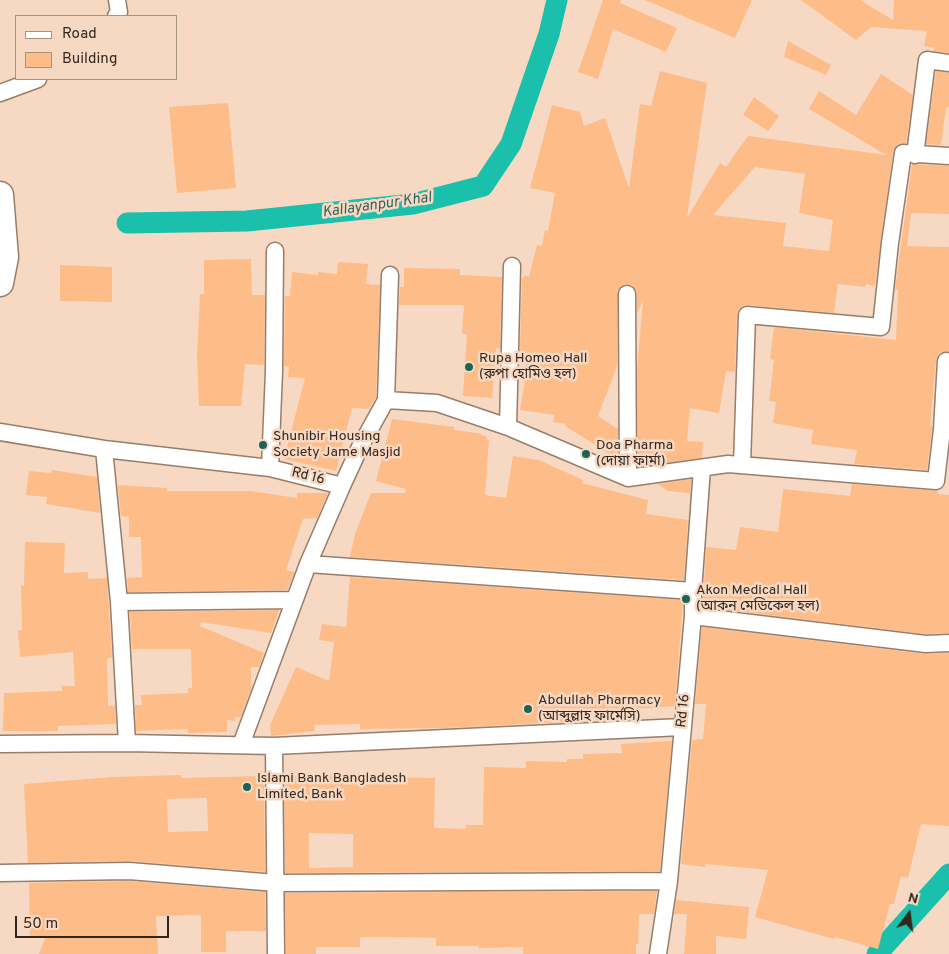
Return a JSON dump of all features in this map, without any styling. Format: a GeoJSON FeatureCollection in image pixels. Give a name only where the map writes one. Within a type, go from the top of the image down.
{"type":"FeatureCollection","features":[{"type":"Feature","properties":{"kind":"highway"},"geometry":{"type":"LineString","coordinates":[[0,195],[5,258],[0,283]]}},
{"type":"Feature","properties":{"kind":"street"},"geometry":{"type":"LineString","coordinates":[[117,0],[119,12],[117,15]]}},
{"type":"Feature","properties":{"kind":"street"},"geometry":{"type":"LineString","coordinates":[[915,155],[927,60],[949,63]]}},
{"type":"Feature","properties":{"kind":"street"},"geometry":{"type":"LineString","coordinates":[[0,93],[35,80]]}},
{"type":"Feature","properties":{"kind":"street"},"geometry":{"type":"LineString","coordinates":[[742,465],[747,315],[881,327],[890,243],[903,153],[949,156]]}},
{"type":"Feature","properties":{"kind":"street"},"geometry":{"type":"LineString","coordinates":[[270,468],[274,371],[275,251]]}},
{"type":"Feature","properties":{"kind":"street"},"geometry":{"type":"LineString","coordinates":[[508,427],[512,266]]}},
{"type":"Feature","properties":{"kind":"street"},"geometry":{"type":"LineString","coordinates":[[390,276],[386,400],[437,403],[508,427],[628,478],[728,464],[936,481],[946,429],[946,361]]}},
{"type":"Feature","properties":{"kind":"street"},"geometry":{"type":"LineString","coordinates":[[627,294],[628,478]]}},
{"type":"Feature","properties":{"kind":"street","name":"Rd 16"},"geometry":{"type":"LineString","coordinates":[[0,432],[104,449],[270,468],[342,486],[360,447],[386,400]]}},
{"type":"Feature","properties":{"kind":"street"},"geometry":{"type":"LineString","coordinates":[[104,449],[119,602],[127,743]]}},
{"type":"Feature","properties":{"kind":"street","name":"Rd 16"},"geometry":{"type":"LineString","coordinates":[[658,954],[669,881],[693,616],[693,590],[702,468]]}},
{"type":"Feature","properties":{"kind":"street"},"geometry":{"type":"LineString","coordinates":[[241,745],[308,564],[342,486]]}},
{"type":"Feature","properties":{"kind":"street"},"geometry":{"type":"LineString","coordinates":[[308,564],[693,590]]}},
{"type":"Feature","properties":{"kind":"street"},"geometry":{"type":"LineString","coordinates":[[119,602],[294,600]]}},
{"type":"Feature","properties":{"kind":"street"},"geometry":{"type":"LineString","coordinates":[[693,616],[926,644],[949,643]]}},
{"type":"Feature","properties":{"kind":"street"},"geometry":{"type":"LineString","coordinates":[[0,744],[127,743],[274,746],[682,727]]}},
{"type":"Feature","properties":{"kind":"street"},"geometry":{"type":"LineString","coordinates":[[274,746],[276,954]]}},
{"type":"Feature","properties":{"kind":"street"},"geometry":{"type":"LineString","coordinates":[[0,873],[129,871],[276,883],[669,881]]}},
{"type":"Feature","properties":{"kind":"building"},"geometry":{"type":"Polygon","coordinates":[[[603,0],[621,0],[620,3],[677,28],[666,52],[613,29],[598,79],[578,72],[603,0]]]}},
{"type":"Feature","properties":{"kind":"building"},"geometry":{"type":"Polygon","coordinates":[[[645,0],[752,0],[735,38],[645,0]]]}},
{"type":"Feature","properties":{"kind":"building"},"geometry":{"type":"Polygon","coordinates":[[[801,0],[860,0],[893,20],[894,0],[949,0],[949,53],[933,51],[934,48],[924,46],[927,31],[871,27],[856,40],[801,0]]]}},
{"type":"Feature","properties":{"kind":"building"},"geometry":{"type":"Polygon","coordinates":[[[788,41],[831,65],[826,75],[784,57],[788,41]]]}},
{"type":"Feature","properties":{"kind":"building"},"geometry":{"type":"Polygon","coordinates":[[[660,71],[707,83],[687,218],[720,163],[726,167],[748,136],[886,155],[809,109],[819,91],[856,115],[881,74],[913,95],[906,143],[898,144],[893,152],[875,286],[866,284],[865,287],[838,284],[834,313],[742,306],[738,310],[737,315],[735,372],[726,371],[719,413],[690,408],[687,441],[703,442],[702,458],[638,467],[637,370],[643,300],[637,314],[637,294],[632,285],[626,284],[618,290],[617,366],[598,416],[618,429],[618,459],[565,426],[566,424],[553,422],[554,415],[520,410],[527,369],[525,369],[530,355],[520,353],[522,278],[524,278],[524,275],[529,277],[537,245],[542,246],[545,230],[548,231],[555,193],[530,188],[552,105],[580,112],[584,126],[605,118],[629,188],[640,104],[651,106],[660,71]],[[755,167],[713,215],[786,223],[783,246],[829,251],[833,220],[799,213],[805,174],[755,167]]]}},
{"type":"Feature","properties":{"kind":"building"},"geometry":{"type":"Polygon","coordinates":[[[936,71],[949,73],[949,107],[946,107],[941,145],[926,144],[936,71]]]}},
{"type":"Feature","properties":{"kind":"building"},"geometry":{"type":"Polygon","coordinates":[[[754,97],[779,116],[768,131],[743,115],[754,97]]]}},
{"type":"Feature","properties":{"kind":"building"},"geometry":{"type":"Polygon","coordinates":[[[228,103],[236,188],[177,193],[169,107],[228,103]]]}},
{"type":"Feature","properties":{"kind":"building"},"geometry":{"type":"Polygon","coordinates":[[[912,164],[949,166],[949,214],[911,213],[907,246],[949,247],[949,352],[938,354],[936,360],[930,426],[932,428],[927,470],[854,464],[857,450],[811,444],[813,430],[773,423],[776,402],[769,401],[774,360],[770,359],[774,327],[896,340],[898,290],[895,289],[912,164]]]}},
{"type":"Feature","properties":{"kind":"building"},"geometry":{"type":"Polygon","coordinates":[[[251,259],[252,295],[265,295],[264,365],[245,364],[241,406],[199,406],[197,357],[200,294],[204,294],[204,260],[251,259]]]}},
{"type":"Feature","properties":{"kind":"building"},"geometry":{"type":"Polygon","coordinates":[[[338,262],[368,264],[366,284],[380,285],[376,397],[369,409],[352,408],[336,471],[284,459],[305,378],[288,377],[289,366],[284,366],[285,296],[290,296],[292,272],[318,275],[318,272],[337,274],[338,262]]]}},
{"type":"Feature","properties":{"kind":"building"},"geometry":{"type":"Polygon","coordinates":[[[60,265],[112,267],[112,302],[60,301],[60,265]]]}},
{"type":"Feature","properties":{"kind":"building"},"geometry":{"type":"Polygon","coordinates":[[[404,268],[460,269],[460,275],[502,277],[500,349],[496,348],[492,398],[463,396],[467,334],[462,334],[464,305],[399,305],[400,287],[404,287],[404,268]]]}},
{"type":"Feature","properties":{"kind":"building"},"geometry":{"type":"Polygon","coordinates":[[[392,419],[454,427],[454,430],[478,433],[487,437],[486,439],[489,440],[485,495],[506,498],[513,456],[539,460],[583,480],[582,483],[648,500],[646,514],[688,520],[684,580],[350,557],[355,534],[371,493],[405,493],[406,489],[376,481],[392,419]]]}},
{"type":"Feature","properties":{"kind":"building"},"geometry":{"type":"Polygon","coordinates":[[[52,470],[97,477],[100,513],[46,504],[47,497],[26,495],[29,471],[51,473],[52,470]]]}},
{"type":"Feature","properties":{"kind":"building"},"geometry":{"type":"Polygon","coordinates":[[[691,479],[690,493],[668,491],[657,484],[691,479]]]}},
{"type":"Feature","properties":{"kind":"building"},"geometry":{"type":"Polygon","coordinates":[[[852,484],[938,491],[938,494],[949,495],[949,633],[926,634],[703,607],[706,547],[736,550],[740,527],[778,532],[783,489],[850,496],[852,484]]]}},
{"type":"Feature","properties":{"kind":"building"},"geometry":{"type":"Polygon","coordinates":[[[118,485],[167,488],[167,491],[251,491],[297,498],[297,493],[328,493],[317,518],[303,519],[286,570],[295,572],[287,590],[128,592],[127,578],[142,577],[141,537],[129,537],[129,517],[121,516],[118,485]]]}},
{"type":"Feature","properties":{"kind":"building"},"geometry":{"type":"Polygon","coordinates":[[[25,542],[65,543],[64,573],[88,572],[88,579],[107,578],[112,658],[107,658],[108,706],[115,706],[116,724],[58,726],[58,731],[3,731],[4,693],[62,691],[62,686],[75,686],[73,652],[20,657],[18,631],[22,630],[21,586],[24,586],[25,542]]]}},
{"type":"Feature","properties":{"kind":"building"},"geometry":{"type":"Polygon","coordinates":[[[350,577],[683,600],[675,706],[591,712],[592,721],[446,728],[360,729],[360,724],[314,725],[315,731],[271,736],[270,725],[296,667],[329,681],[334,642],[319,640],[322,624],[346,627],[350,577]]]}},
{"type":"Feature","properties":{"kind":"building"},"geometry":{"type":"Polygon","coordinates":[[[279,610],[271,633],[201,622],[200,626],[264,653],[259,667],[251,667],[251,689],[241,717],[235,717],[235,721],[227,720],[227,732],[188,733],[188,729],[136,731],[135,705],[142,705],[141,695],[188,693],[188,688],[192,688],[191,649],[132,649],[130,612],[279,610]]]}},
{"type":"Feature","properties":{"kind":"building"},"geometry":{"type":"Polygon","coordinates":[[[702,627],[925,654],[949,653],[949,826],[921,824],[908,878],[901,876],[894,904],[890,904],[878,949],[755,917],[768,870],[705,864],[705,867],[681,864],[692,740],[703,739],[706,704],[695,704],[702,627]]]}},
{"type":"Feature","properties":{"kind":"building"},"geometry":{"type":"Polygon","coordinates":[[[672,741],[660,871],[285,873],[284,776],[339,774],[359,775],[359,777],[435,778],[434,828],[466,829],[466,825],[483,825],[484,767],[526,768],[526,761],[567,762],[567,759],[583,759],[583,754],[622,753],[621,744],[672,741]],[[309,833],[309,868],[353,867],[353,834],[309,833]]]}},
{"type":"Feature","properties":{"kind":"building"},"geometry":{"type":"Polygon","coordinates":[[[181,775],[181,778],[264,776],[265,872],[130,861],[28,863],[24,784],[112,777],[181,775]],[[207,798],[167,799],[168,832],[208,831],[207,798]]]}},
{"type":"Feature","properties":{"kind":"building"},"geometry":{"type":"Polygon","coordinates":[[[129,881],[265,892],[266,931],[226,931],[226,952],[201,952],[201,915],[156,916],[158,954],[39,954],[46,936],[30,937],[29,883],[129,881]]]}},
{"type":"Feature","properties":{"kind":"building"},"geometry":{"type":"Polygon","coordinates":[[[657,891],[654,914],[639,914],[636,954],[523,954],[523,947],[479,948],[479,946],[436,946],[436,938],[360,937],[360,947],[316,947],[316,954],[286,954],[285,893],[657,891]]]}},
{"type":"Feature","properties":{"kind":"building"},"geometry":{"type":"Polygon","coordinates":[[[676,900],[749,907],[746,939],[716,936],[716,954],[684,954],[687,914],[674,914],[676,900]]]}},
{"type":"Feature","properties":{"kind":"waterway","name":"Kallayanpur Khal"},"geometry":{"type":"LineString","coordinates":[[127,223],[247,221],[413,204],[483,186],[511,144],[549,34],[557,0]]}},
{"type":"Feature","properties":{"kind":"waterway"},"geometry":{"type":"LineString","coordinates":[[877,954],[949,874]]}},
{"type":"Feature","properties":{"kind":"place","name":"Rupa Homeo Hall (রুপা হোমিও হল)"},"geometry":{"type":"Point","coordinates":[469,367]}},
{"type":"Feature","properties":{"kind":"place","name":"Shunibir Housing Society Jame Masjid"},"geometry":{"type":"Point","coordinates":[263,445]}},
{"type":"Feature","properties":{"kind":"place","name":"Doa Pharma (দোয়া ফার্মা)"},"geometry":{"type":"Point","coordinates":[586,454]}},
{"type":"Feature","properties":{"kind":"place","name":"Akon Medical Hall (আকন মেডিকেল হল)"},"geometry":{"type":"Point","coordinates":[686,599]}},
{"type":"Feature","properties":{"kind":"place","name":"Abdullah Pharmacy (আব্দুল্লাহ ফার্মেসি)"},"geometry":{"type":"Point","coordinates":[528,709]}},
{"type":"Feature","properties":{"kind":"place","name":"Islami Bank Bangladesh Limited, Bank"},"geometry":{"type":"Point","coordinates":[247,787]}}]}
